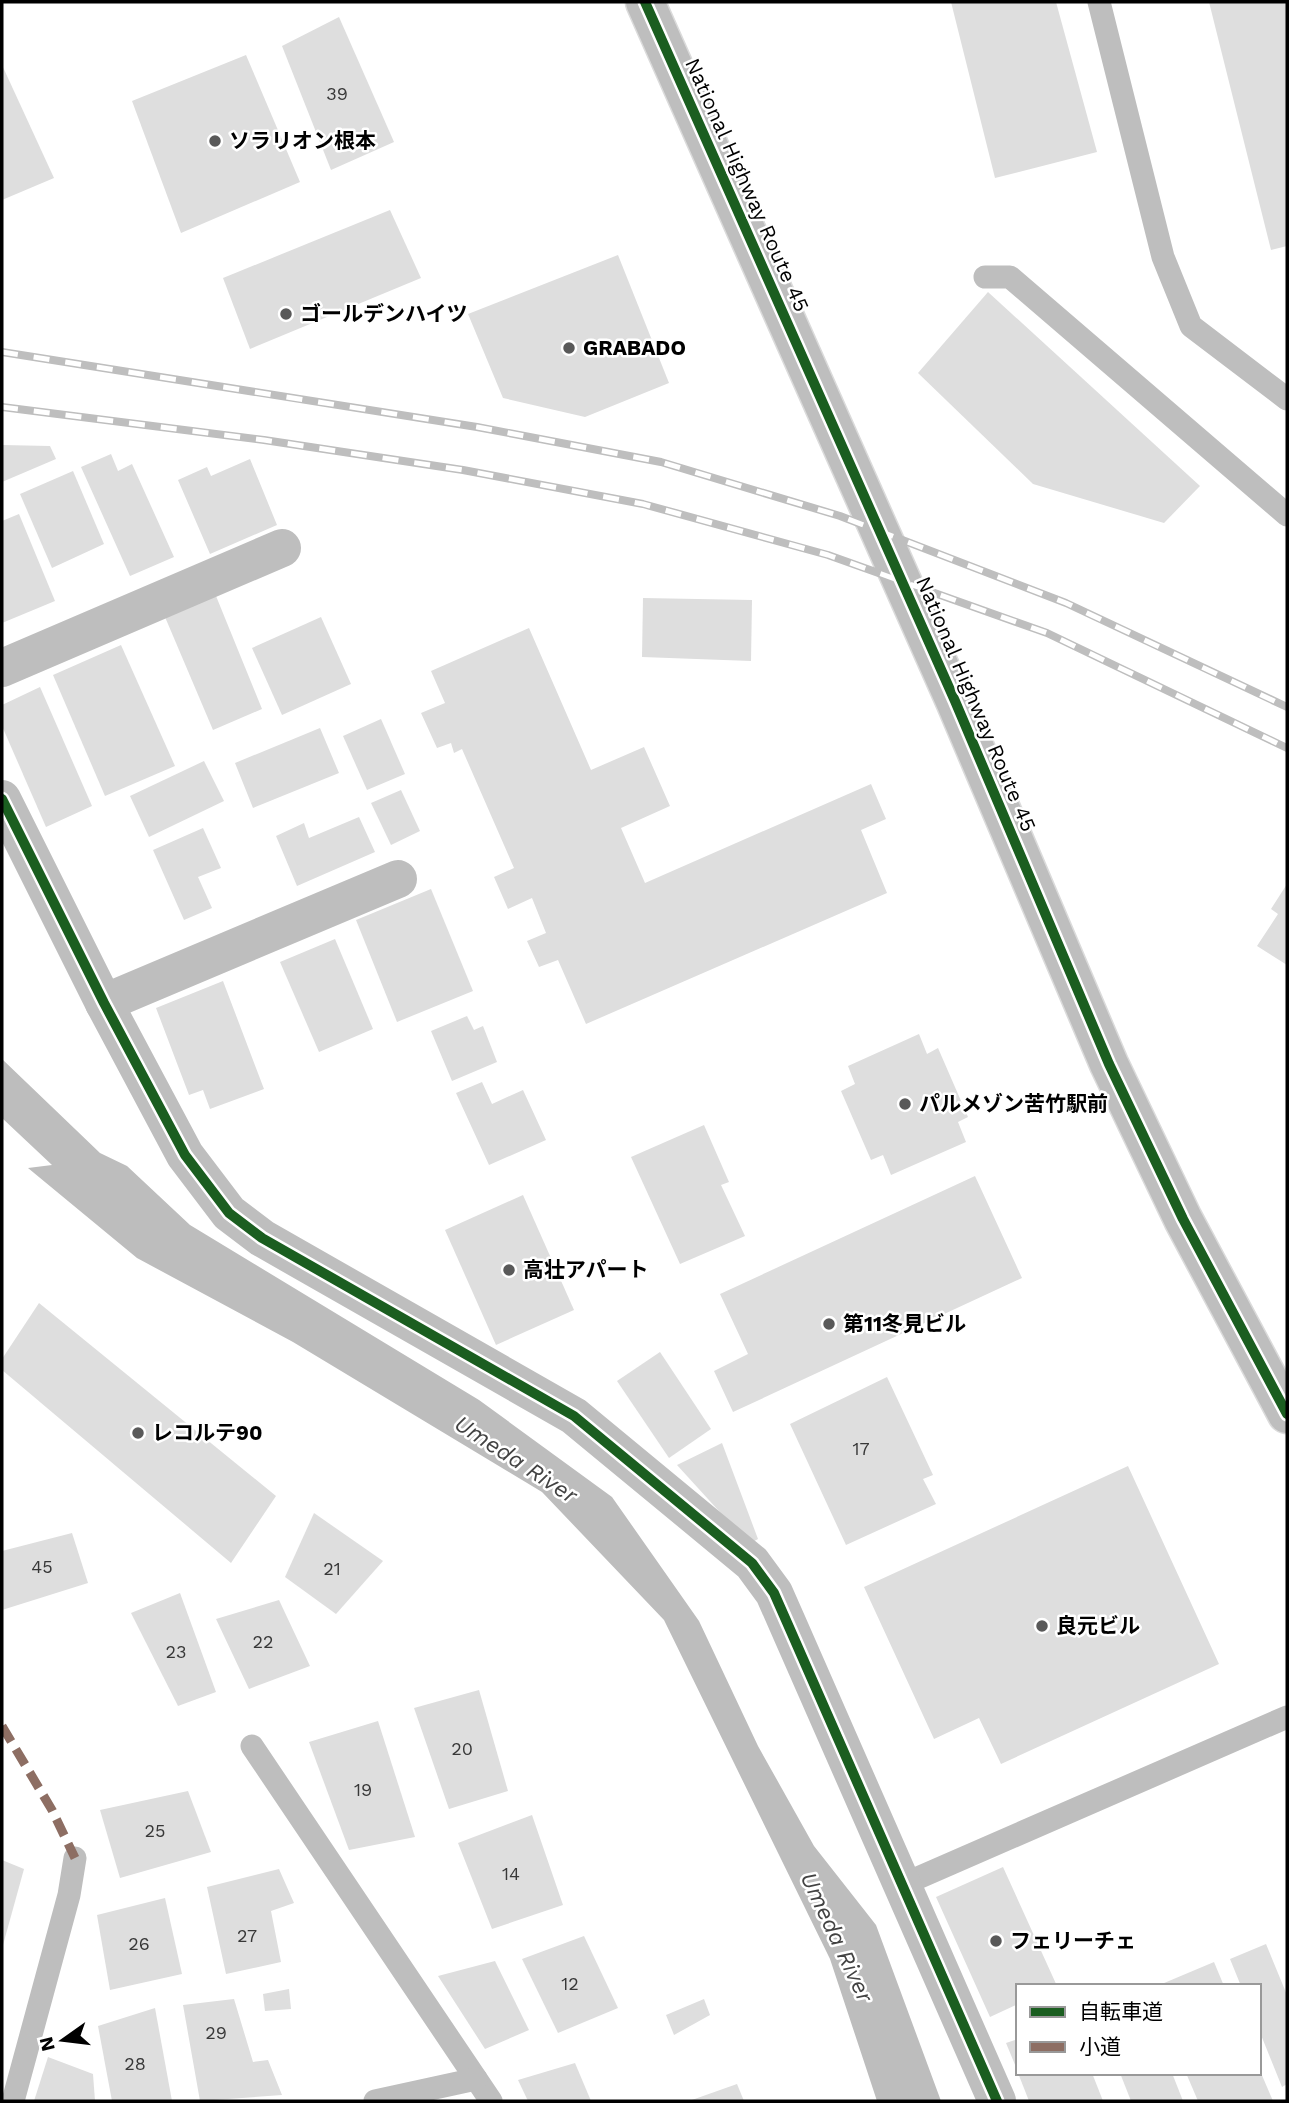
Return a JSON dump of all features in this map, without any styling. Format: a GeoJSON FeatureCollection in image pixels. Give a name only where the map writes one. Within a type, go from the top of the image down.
{"type":"FeatureCollection","features":[{"type":"Feature","properties":{"kind":"main road","name":"National Highway Route 45"},"geometry":{"type":"LineString","coordinates":[[645,2],[954,701],[1109,1064],[1183,1219],[1287,1414]]}},
{"type":"Feature","properties":{"kind":"main road"},"geometry":{"type":"LineString","coordinates":[[2,668],[282,548]]}},
{"type":"Feature","properties":{"kind":"main road"},"geometry":{"type":"LineString","coordinates":[[2,799],[184,1155],[229,1213],[262,1238],[574,1416],[752,1563],[774,1593],[997,2101]]}},
{"type":"Feature","properties":{"kind":"main road"},"geometry":{"type":"LineString","coordinates":[[104,1003],[398,879]]}},
{"type":"Feature","properties":{"kind":"lane"},"geometry":{"type":"LineString","coordinates":[[1099,2],[1163,257],[1191,326],[1287,399]]}},
{"type":"Feature","properties":{"kind":"lane"},"geometry":{"type":"LineString","coordinates":[[985,277],[1010,277],[1287,515]]}},
{"type":"Feature","properties":{"kind":"lane"},"geometry":{"type":"LineString","coordinates":[[904,1884],[1287,1717]]}},
{"type":"Feature","properties":{"kind":"lane"},"geometry":{"type":"LineString","coordinates":[[252,1746],[491,2101]]}},
{"type":"Feature","properties":{"kind":"lane"},"geometry":{"type":"LineString","coordinates":[[13,2101],[69,1895],[75,1858]]}},
{"type":"Feature","properties":{"kind":"lane"},"geometry":{"type":"LineString","coordinates":[[375,2101],[476,2079]]}},
{"type":"Feature","properties":{"kind":"water","name":"Umeda River"},"geometry":{"type":"Polygon","coordinates":[[[2,1059],[100,1153],[127,1166],[190,1225],[479,1400],[612,1497],[699,1621],[758,1746],[814,1846],[876,1925],[941,2101],[877,2101],[830,1959],[664,1620],[542,1492],[293,1342],[137,1258],[28,1168],[52,1165],[2,1118],[2,1059]]]}},
{"type":"Feature","properties":{"kind":"building"},"geometry":{"type":"Polygon","coordinates":[[[951,2],[1056,2],[1097,152],[995,178],[951,2]]]}},
{"type":"Feature","properties":{"kind":"building"},"geometry":{"type":"Polygon","coordinates":[[[1209,2],[1287,2],[1287,246],[1271,250],[1209,2]]]}},
{"type":"Feature","properties":{"kind":"building"},"geometry":{"type":"Polygon","coordinates":[[[339,17],[394,142],[331,170],[282,46],[339,17]]]}},
{"type":"Feature","properties":{"kind":"building","name":"ソラリオン根本"},"geometry":{"type":"Polygon","coordinates":[[[246,55],[300,182],[181,233],[132,101],[246,55]]]}},
{"type":"Feature","properties":{"kind":"building"},"geometry":{"type":"Polygon","coordinates":[[[2,65],[54,178],[2,200],[2,65]]]}},
{"type":"Feature","properties":{"kind":"building","name":"ゴールデンハイツ"},"geometry":{"type":"Polygon","coordinates":[[[390,210],[421,278],[250,349],[223,278],[390,210]]]}},
{"type":"Feature","properties":{"kind":"building","name":"GRABADO"},"geometry":{"type":"Polygon","coordinates":[[[618,255],[669,383],[585,417],[503,398],[468,314],[618,255]]]}},
{"type":"Feature","properties":{"kind":"building"},"geometry":{"type":"Polygon","coordinates":[[[988,292],[1200,486],[1164,523],[1033,484],[918,373],[988,292]]]}},
{"type":"Feature","properties":{"kind":"building"},"geometry":{"type":"Polygon","coordinates":[[[2,445],[50,446],[56,459],[2,482],[2,445]]]}},
{"type":"Feature","properties":{"kind":"building"},"geometry":{"type":"Polygon","coordinates":[[[111,454],[118,471],[132,464],[174,557],[130,576],[81,467],[111,454]]]}},
{"type":"Feature","properties":{"kind":"building"},"geometry":{"type":"Polygon","coordinates":[[[250,459],[277,525],[210,554],[178,480],[207,467],[211,476],[250,459]]]}},
{"type":"Feature","properties":{"kind":"building"},"geometry":{"type":"Polygon","coordinates":[[[73,471],[104,544],[52,568],[20,494],[73,471]]]}},
{"type":"Feature","properties":{"kind":"building"},"geometry":{"type":"Polygon","coordinates":[[[19,514],[55,601],[2,623],[2,521],[19,514]]]}},
{"type":"Feature","properties":{"kind":"building"},"geometry":{"type":"Polygon","coordinates":[[[216,596],[262,709],[213,730],[165,617],[216,596]]]}},
{"type":"Feature","properties":{"kind":"building"},"geometry":{"type":"Polygon","coordinates":[[[643,598],[752,600],[751,661],[642,657],[643,598]]]}},
{"type":"Feature","properties":{"kind":"building"},"geometry":{"type":"Polygon","coordinates":[[[321,617],[351,684],[282,715],[252,648],[321,617]]]}},
{"type":"Feature","properties":{"kind":"building"},"geometry":{"type":"Polygon","coordinates":[[[529,628],[591,770],[644,747],[670,806],[621,828],[645,883],[871,784],[886,819],[861,830],[887,893],[586,1024],[558,960],[539,967],[527,941],[546,933],[532,898],[508,909],[494,877],[514,868],[462,749],[454,753],[451,743],[437,748],[421,713],[445,703],[431,671],[529,628]]]}},
{"type":"Feature","properties":{"kind":"building"},"geometry":{"type":"Polygon","coordinates":[[[121,645],[175,766],[105,796],[53,675],[121,645]]]}},
{"type":"Feature","properties":{"kind":"building"},"geometry":{"type":"Polygon","coordinates":[[[40,687],[92,806],[46,827],[2,726],[2,705],[40,687]]]}},
{"type":"Feature","properties":{"kind":"building"},"geometry":{"type":"Polygon","coordinates":[[[381,719],[405,774],[367,790],[343,736],[381,719]]]}},
{"type":"Feature","properties":{"kind":"building"},"geometry":{"type":"Polygon","coordinates":[[[320,728],[339,773],[253,808],[235,763],[320,728]]]}},
{"type":"Feature","properties":{"kind":"building"},"geometry":{"type":"Polygon","coordinates":[[[204,761],[224,801],[149,837],[130,796],[204,761]]]}},
{"type":"Feature","properties":{"kind":"building"},"geometry":{"type":"Polygon","coordinates":[[[401,790],[420,831],[391,845],[371,803],[401,790]]]}},
{"type":"Feature","properties":{"kind":"building"},"geometry":{"type":"Polygon","coordinates":[[[359,817],[375,852],[297,886],[276,836],[304,823],[309,838],[359,817]]]}},
{"type":"Feature","properties":{"kind":"building"},"geometry":{"type":"Polygon","coordinates":[[[203,828],[221,868],[198,877],[212,908],[184,920],[153,850],[203,828]]]}},
{"type":"Feature","properties":{"kind":"building"},"geometry":{"type":"Polygon","coordinates":[[[1287,884],[1287,965],[1257,946],[1278,914],[1271,909],[1287,884]]]}},
{"type":"Feature","properties":{"kind":"building"},"geometry":{"type":"Polygon","coordinates":[[[431,889],[473,991],[397,1022],[356,920],[431,889]]]}},
{"type":"Feature","properties":{"kind":"building"},"geometry":{"type":"Polygon","coordinates":[[[335,939],[373,1029],[319,1052],[280,962],[335,939]]]}},
{"type":"Feature","properties":{"kind":"building"},"geometry":{"type":"Polygon","coordinates":[[[223,981],[264,1089],[210,1109],[203,1090],[189,1095],[156,1008],[223,981]]]}},
{"type":"Feature","properties":{"kind":"building"},"geometry":{"type":"Polygon","coordinates":[[[467,1016],[474,1030],[483,1026],[497,1062],[452,1081],[431,1031],[467,1016]]]}},
{"type":"Feature","properties":{"kind":"building","name":"パルメゾン苦竹駅前"},"geometry":{"type":"Polygon","coordinates":[[[919,1034],[927,1054],[938,1048],[968,1117],[958,1122],[966,1142],[891,1175],[883,1155],[871,1160],[841,1091],[855,1084],[848,1066],[919,1034]]]}},
{"type":"Feature","properties":{"kind":"building"},"geometry":{"type":"Polygon","coordinates":[[[482,1082],[492,1104],[523,1090],[546,1140],[489,1165],[456,1093],[482,1082]]]}},
{"type":"Feature","properties":{"kind":"building"},"geometry":{"type":"Polygon","coordinates":[[[704,1125],[729,1182],[721,1185],[745,1236],[680,1264],[631,1157],[704,1125]]]}},
{"type":"Feature","properties":{"kind":"building","name":"第11冬見ビル"},"geometry":{"type":"Polygon","coordinates":[[[975,1176],[1022,1278],[733,1412],[714,1371],[748,1354],[720,1294],[975,1176]]]}},
{"type":"Feature","properties":{"kind":"building","name":"高壮アパート"},"geometry":{"type":"Polygon","coordinates":[[[523,1195],[574,1310],[496,1345],[445,1230],[523,1195]]]}},
{"type":"Feature","properties":{"kind":"building","name":"レコルテ90"},"geometry":{"type":"Polygon","coordinates":[[[39,1303],[276,1496],[231,1563],[2,1370],[2,1359],[39,1303]]]}},
{"type":"Feature","properties":{"kind":"building"},"geometry":{"type":"Polygon","coordinates":[[[660,1352],[711,1429],[669,1458],[617,1381],[660,1352]]]}},
{"type":"Feature","properties":{"kind":"building"},"geometry":{"type":"Polygon","coordinates":[[[887,1377],[933,1475],[923,1479],[936,1504],[846,1545],[790,1424],[887,1377]]]}},
{"type":"Feature","properties":{"kind":"building"},"geometry":{"type":"Polygon","coordinates":[[[722,1443],[758,1539],[749,1544],[677,1465],[722,1443]]]}},
{"type":"Feature","properties":{"kind":"building","name":"良元ビル"},"geometry":{"type":"Polygon","coordinates":[[[1128,1466],[1219,1664],[1001,1764],[979,1718],[934,1739],[864,1587],[1128,1466]]]}},
{"type":"Feature","properties":{"kind":"building"},"geometry":{"type":"Polygon","coordinates":[[[314,1513],[383,1561],[336,1614],[285,1577],[314,1513]]]}},
{"type":"Feature","properties":{"kind":"building"},"geometry":{"type":"Polygon","coordinates":[[[72,1533],[88,1583],[2,1610],[2,1551],[72,1533]]]}},
{"type":"Feature","properties":{"kind":"building"},"geometry":{"type":"Polygon","coordinates":[[[180,1593],[216,1692],[178,1706],[131,1613],[180,1593]]]}},
{"type":"Feature","properties":{"kind":"building"},"geometry":{"type":"Polygon","coordinates":[[[279,1600],[310,1666],[249,1689],[216,1619],[279,1600]]]}},
{"type":"Feature","properties":{"kind":"building"},"geometry":{"type":"Polygon","coordinates":[[[479,1690],[508,1791],[449,1809],[414,1708],[479,1690]]]}},
{"type":"Feature","properties":{"kind":"building"},"geometry":{"type":"Polygon","coordinates":[[[378,1721],[415,1837],[349,1850],[309,1742],[378,1721]]]}},
{"type":"Feature","properties":{"kind":"building"},"geometry":{"type":"Polygon","coordinates":[[[188,1791],[211,1852],[120,1878],[100,1810],[188,1791]]]}},
{"type":"Feature","properties":{"kind":"building"},"geometry":{"type":"Polygon","coordinates":[[[532,1815],[563,1905],[492,1929],[458,1843],[532,1815]]]}},
{"type":"Feature","properties":{"kind":"building"},"geometry":{"type":"Polygon","coordinates":[[[2,1860],[24,1869],[3,1945],[2,1945],[2,1860]]]}},
{"type":"Feature","properties":{"kind":"building","name":"フェリーチェ"},"geometry":{"type":"Polygon","coordinates":[[[1003,1867],[1056,1984],[1016,1984],[1016,2005],[990,2017],[936,1897],[1003,1867]]]}},
{"type":"Feature","properties":{"kind":"building"},"geometry":{"type":"Polygon","coordinates":[[[279,1869],[294,1903],[271,1911],[281,1962],[226,1974],[207,1887],[279,1869]]]}},
{"type":"Feature","properties":{"kind":"building"},"geometry":{"type":"Polygon","coordinates":[[[165,1898],[182,1974],[110,1990],[97,1915],[165,1898]]]}},
{"type":"Feature","properties":{"kind":"building"},"geometry":{"type":"Polygon","coordinates":[[[584,1936],[618,2008],[558,2033],[522,1959],[584,1936]]]}},
{"type":"Feature","properties":{"kind":"building"},"geometry":{"type":"Polygon","coordinates":[[[1266,1944],[1287,1995],[1287,2084],[1282,2087],[1261,2035],[1261,1984],[1240,1984],[1230,1959],[1266,1944]]]}},
{"type":"Feature","properties":{"kind":"building"},"geometry":{"type":"Polygon","coordinates":[[[495,1961],[529,2030],[485,2049],[438,1976],[495,1961]]]}},
{"type":"Feature","properties":{"kind":"building"},"geometry":{"type":"Polygon","coordinates":[[[1214,1962],[1223,1984],[1162,1984],[1214,1962]]]}},
{"type":"Feature","properties":{"kind":"building"},"geometry":{"type":"Polygon","coordinates":[[[289,1989],[291,2009],[265,2011],[263,1994],[289,1989]]]}},
{"type":"Feature","properties":{"kind":"building"},"geometry":{"type":"Polygon","coordinates":[[[234,1999],[253,2062],[268,2060],[282,2095],[200,2101],[183,2005],[234,1999]]]}},
{"type":"Feature","properties":{"kind":"building"},"geometry":{"type":"Polygon","coordinates":[[[704,1999],[710,2015],[674,2035],[666,2015],[704,1999]]]}},
{"type":"Feature","properties":{"kind":"building"},"geometry":{"type":"Polygon","coordinates":[[[155,2008],[172,2101],[112,2101],[98,2026],[155,2008]]]}},
{"type":"Feature","properties":{"kind":"building"},"geometry":{"type":"Polygon","coordinates":[[[1016,2040],[1016,2067],[1006,2043],[1016,2040]]]}},
{"type":"Feature","properties":{"kind":"building"},"geometry":{"type":"Polygon","coordinates":[[[48,2057],[93,2074],[95,2101],[34,2101],[48,2057]]]}},
{"type":"Feature","properties":{"kind":"building"},"geometry":{"type":"Polygon","coordinates":[[[575,2063],[591,2101],[528,2101],[518,2080],[575,2063]]]}},
{"type":"Feature","properties":{"kind":"building"},"geometry":{"type":"Polygon","coordinates":[[[1261,2073],[1273,2101],[1198,2101],[1187,2075],[1261,2073]]]}},
{"type":"Feature","properties":{"kind":"building"},"geometry":{"type":"Polygon","coordinates":[[[1019,2075],[1093,2075],[1103,2101],[1029,2101],[1019,2075]]]}},
{"type":"Feature","properties":{"kind":"building"},"geometry":{"type":"Polygon","coordinates":[[[1121,2075],[1173,2075],[1183,2101],[1131,2101],[1121,2075]]]}},
{"type":"Feature","properties":{"kind":"building"},"geometry":{"type":"Polygon","coordinates":[[[737,2084],[744,2101],[689,2101],[737,2084]]]}},
{"type":"Feature","properties":{"kind":"railway"},"geometry":{"type":"LineString","coordinates":[[2,352],[477,427],[661,462],[840,516],[1066,603],[1287,707]]}},
{"type":"Feature","properties":{"kind":"railway"},"geometry":{"type":"LineString","coordinates":[[2,407],[264,440],[463,470],[643,504],[828,555],[1047,633],[1287,748]]}},
{"type":"Feature","properties":{"kind":"marked path"},"geometry":{"type":"LineString","coordinates":[[2,1726],[52,1810],[75,1858]]}},
{"type":"Feature","properties":{"kind":"cycle path"},"geometry":{"type":"LineString","coordinates":[[645,2],[955,701],[1109,1064],[1183,1219],[1287,1414]]}},
{"type":"Feature","properties":{"kind":"cycle path"},"geometry":{"type":"LineString","coordinates":[[2,799],[104,1003],[185,1155],[229,1213],[262,1238],[574,1416],[752,1563],[774,1593],[997,2101]]}},
{"type":"Feature","properties":{"kind":"place","name":"ソラリオン根本"},"geometry":{"type":"Point","coordinates":[215,141]}},
{"type":"Feature","properties":{"kind":"place","name":"ゴールデンハイツ"},"geometry":{"type":"Point","coordinates":[286,314]}},
{"type":"Feature","properties":{"kind":"place","name":"GRABADO"},"geometry":{"type":"Point","coordinates":[569,348]}},
{"type":"Feature","properties":{"kind":"place","name":"パルメゾン苦竹駅前"},"geometry":{"type":"Point","coordinates":[905,1104]}},
{"type":"Feature","properties":{"kind":"place","name":"高壮アパート"},"geometry":{"type":"Point","coordinates":[509,1270]}},
{"type":"Feature","properties":{"kind":"place","name":"第11冬見ビル"},"geometry":{"type":"Point","coordinates":[829,1324]}},
{"type":"Feature","properties":{"kind":"place","name":"レコルテ90"},"geometry":{"type":"Point","coordinates":[138,1433]}},
{"type":"Feature","properties":{"kind":"place","name":"良元ビル"},"geometry":{"type":"Point","coordinates":[1042,1626]}},
{"type":"Feature","properties":{"kind":"place","name":"フェリーチェ"},"geometry":{"type":"Point","coordinates":[996,1941]}}]}
